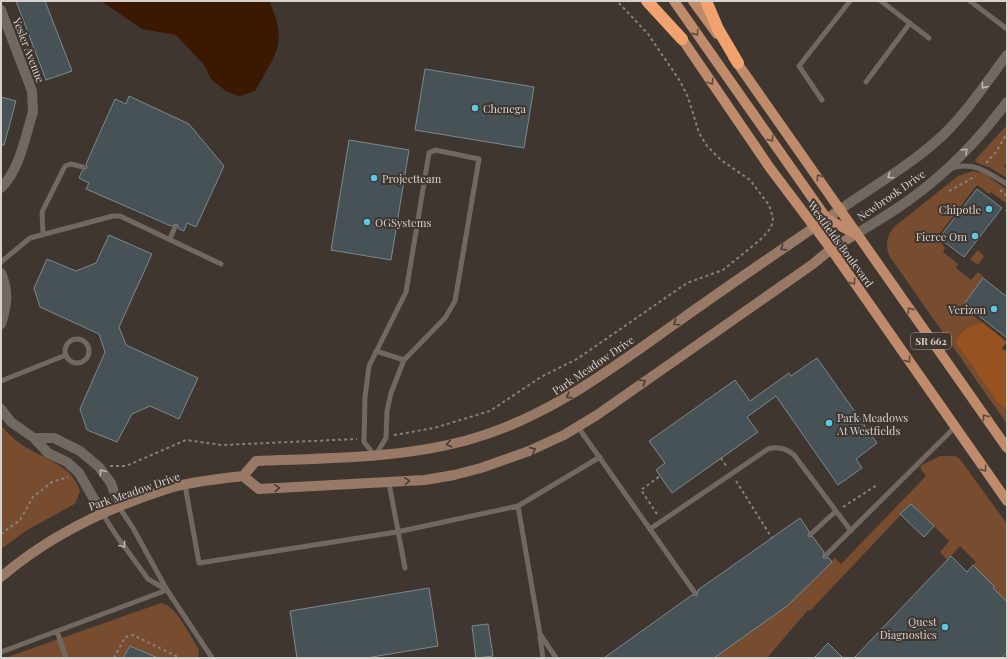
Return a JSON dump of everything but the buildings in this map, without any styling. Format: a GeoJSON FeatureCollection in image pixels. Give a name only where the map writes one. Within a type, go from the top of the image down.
{"type":"FeatureCollection","features":[{"type":"Feature","properties":{"kind":"highway"},"geometry":{"type":"LineString","coordinates":[[647,1],[682,39]]}},
{"type":"Feature","properties":{"kind":"highway"},"geometry":{"type":"LineString","coordinates":[[706,1],[718,29],[738,63]]}},
{"type":"Feature","properties":{"kind":"main road","name":"Westfields Boulevard"},"geometry":{"type":"LineString","coordinates":[[655,1],[770,168],[831,249],[1007,501]]}},
{"type":"Feature","properties":{"kind":"main road"},"geometry":{"type":"LineString","coordinates":[[674,1],[827,219],[856,234]]}},
{"type":"Feature","properties":{"kind":"main road","name":"Westfields Boulevard"},"geometry":{"type":"LineString","coordinates":[[693,1],[841,209],[856,234],[1007,448]]}},
{"type":"Feature","properties":{"kind":"street","name":"Yesler Avenue"},"geometry":{"type":"LineString","coordinates":[[1,10],[4,29],[32,91],[33,112],[15,167],[1,188]]}},
{"type":"Feature","properties":{"kind":"street","name":"Newbrook Drive"},"geometry":{"type":"LineString","coordinates":[[815,227],[908,163],[941,137],[954,123],[1007,55]]}},
{"type":"Feature","properties":{"kind":"street","name":"Newbrook Drive"},"geometry":{"type":"LineString","coordinates":[[578,427],[831,249],[912,198],[947,169],[994,120],[1007,102]]}},
{"type":"Feature","properties":{"kind":"street","name":"Park Meadow Drive"},"geometry":{"type":"LineString","coordinates":[[1,577],[54,539],[102,513],[171,488],[243,476],[256,461],[375,456],[412,452],[468,440],[516,424],[551,407],[584,387],[770,256],[815,227]]}},
{"type":"Feature","properties":{"kind":"street"},"geometry":{"type":"LineString","coordinates":[[1,273],[7,294],[7,307],[1,324]]}},
{"type":"Feature","properties":{"kind":"street"},"geometry":{"type":"LineString","coordinates":[[1,409],[11,422],[34,438],[48,453],[67,462],[79,473],[102,513]]}},
{"type":"Feature","properties":{"kind":"street"},"geometry":{"type":"LineString","coordinates":[[243,476],[259,489],[425,480],[481,468],[529,452],[578,427]]}},
{"type":"Feature","properties":{"kind":"street"},"geometry":{"type":"LineString","coordinates":[[34,438],[54,438],[80,452],[99,467],[111,483],[119,506]]}},
{"type":"Feature","properties":{"kind":"lane"},"geometry":{"type":"LineString","coordinates":[[822,100],[799,66],[850,1]]}},
{"type":"Feature","properties":{"kind":"lane"},"geometry":{"type":"LineString","coordinates":[[881,1],[929,38]]}},
{"type":"Feature","properties":{"kind":"lane"},"geometry":{"type":"LineString","coordinates":[[970,1],[1007,29]]}},
{"type":"Feature","properties":{"kind":"lane"},"geometry":{"type":"LineString","coordinates":[[866,82],[910,23]]}},
{"type":"Feature","properties":{"kind":"lane"},"geometry":{"type":"LineString","coordinates":[[435,150],[479,159],[455,301],[445,318],[404,360],[390,393],[387,411],[386,438],[375,456],[364,442],[367,379],[369,366],[406,292],[429,153],[435,150]]}},
{"type":"Feature","properties":{"kind":"lane"},"geometry":{"type":"LineString","coordinates":[[43,235],[42,212],[65,166],[71,164],[84,167]]}},
{"type":"Feature","properties":{"kind":"lane"},"geometry":{"type":"LineString","coordinates":[[947,169],[966,165],[975,166],[986,170],[1007,184]]}},
{"type":"Feature","properties":{"kind":"lane"},"geometry":{"type":"LineString","coordinates":[[1,262],[30,238],[113,216],[120,216],[221,264]]}},
{"type":"Feature","properties":{"kind":"lane"},"geometry":{"type":"LineString","coordinates":[[170,239],[175,227]]}},
{"type":"Feature","properties":{"kind":"lane"},"geometry":{"type":"LineString","coordinates":[[74,339],[83,340],[90,349],[89,356],[80,363],[71,362],[66,355],[66,346],[74,339]]}},
{"type":"Feature","properties":{"kind":"lane"},"geometry":{"type":"LineString","coordinates":[[376,351],[404,360]]}},
{"type":"Feature","properties":{"kind":"lane"},"geometry":{"type":"LineString","coordinates":[[1,381],[66,355]]}},
{"type":"Feature","properties":{"kind":"lane"},"geometry":{"type":"LineString","coordinates":[[578,427],[695,593]]}},
{"type":"Feature","properties":{"kind":"lane"},"geometry":{"type":"LineString","coordinates":[[826,555],[955,427]]}},
{"type":"Feature","properties":{"kind":"lane"},"geometry":{"type":"LineString","coordinates":[[650,529],[768,449],[784,448],[794,455],[851,531]]}},
{"type":"Feature","properties":{"kind":"lane"},"geometry":{"type":"LineString","coordinates":[[185,485],[199,563],[397,532],[518,506],[600,457]]}},
{"type":"Feature","properties":{"kind":"lane"},"geometry":{"type":"LineString","coordinates":[[389,483],[397,532],[405,568]]}},
{"type":"Feature","properties":{"kind":"lane"},"geometry":{"type":"LineString","coordinates":[[119,506],[167,590],[212,658]]}},
{"type":"Feature","properties":{"kind":"lane"},"geometry":{"type":"LineString","coordinates":[[518,506],[543,658]]}},
{"type":"Feature","properties":{"kind":"lane"},"geometry":{"type":"LineString","coordinates":[[811,534],[836,511]]}},
{"type":"Feature","properties":{"kind":"lane"},"geometry":{"type":"LineString","coordinates":[[102,513],[148,579],[167,590]]}},
{"type":"Feature","properties":{"kind":"lane"},"geometry":{"type":"LineString","coordinates":[[1,652],[167,590]]}},
{"type":"Feature","properties":{"kind":"lane"},"geometry":{"type":"LineString","coordinates":[[56,631],[66,658]]}},
{"type":"Feature","properties":{"kind":"lane"},"geometry":{"type":"LineString","coordinates":[[540,634],[556,658]]}},
{"type":"Feature","properties":{"kind":"path"},"geometry":{"type":"LineString","coordinates":[[386,438],[397,433],[434,428],[490,411],[541,377],[577,359],[687,283],[723,270],[760,240],[771,228],[773,218],[769,205],[750,180],[721,160],[707,146],[699,133],[688,97],[680,81],[648,34],[617,1]]}},
{"type":"Feature","properties":{"kind":"path"},"geometry":{"type":"LineString","coordinates":[[984,166],[996,152],[1007,133]]}},
{"type":"Feature","properties":{"kind":"path"},"geometry":{"type":"LineString","coordinates":[[949,191],[975,177]]}},
{"type":"Feature","properties":{"kind":"path"},"geometry":{"type":"LineString","coordinates":[[99,467],[126,466],[186,440],[222,445],[364,438]]}},
{"type":"Feature","properties":{"kind":"path"},"geometry":{"type":"LineString","coordinates":[[721,458],[728,468]]}},
{"type":"Feature","properties":{"kind":"path"},"geometry":{"type":"LineString","coordinates":[[721,472],[734,464]]}},
{"type":"Feature","properties":{"kind":"path"},"geometry":{"type":"LineString","coordinates":[[1,534],[20,520],[33,497],[52,482],[79,473]]}},
{"type":"Feature","properties":{"kind":"path"},"geometry":{"type":"LineString","coordinates":[[731,474],[772,538]]}},
{"type":"Feature","properties":{"kind":"path"},"geometry":{"type":"LineString","coordinates":[[658,514],[641,490],[660,476]]}},
{"type":"Feature","properties":{"kind":"path"},"geometry":{"type":"LineString","coordinates":[[839,505],[844,508],[877,485]]}},
{"type":"Feature","properties":{"kind":"path"},"geometry":{"type":"LineString","coordinates":[[114,658],[125,637],[133,635],[180,658]]}},
{"type":"Feature","properties":{"kind":"shaded area"},"geometry":{"type":"Polygon","coordinates":[[[101,1],[269,1],[278,28],[279,39],[277,48],[255,91],[239,96],[227,92],[211,79],[204,65],[176,35],[142,29],[101,1]]]}},
{"type":"Feature","properties":{"kind":"shaded area"},"geometry":{"type":"Polygon","coordinates":[[[1007,125],[1007,162],[1004,166],[1007,168],[1007,176],[1005,177],[991,168],[977,163],[975,160],[1007,125]]]}},
{"type":"Feature","properties":{"kind":"shaded area"},"geometry":{"type":"Polygon","coordinates":[[[973,171],[984,173],[1007,190],[1007,204],[991,192],[989,194],[977,185],[937,237],[945,248],[943,252],[958,264],[956,268],[971,280],[978,272],[984,277],[961,307],[982,322],[966,329],[960,334],[955,342],[997,402],[1007,410],[1007,424],[890,257],[887,249],[889,234],[894,227],[958,176],[973,171]]]}},
{"type":"Feature","properties":{"kind":"shaded area"},"geometry":{"type":"Polygon","coordinates":[[[978,250],[984,256],[978,265],[970,259],[978,250]]]}},
{"type":"Feature","properties":{"kind":"shaded area"},"geometry":{"type":"Polygon","coordinates":[[[982,322],[1007,342],[1002,348],[1007,352],[1007,410],[997,402],[955,342],[960,334],[966,329],[982,322]]]}},
{"type":"Feature","properties":{"kind":"shaded area"},"geometry":{"type":"Polygon","coordinates":[[[1,425],[21,444],[66,470],[80,491],[76,502],[73,505],[27,530],[1,549],[1,425]]]}},
{"type":"Feature","properties":{"kind":"shaded area"},"geometry":{"type":"Polygon","coordinates":[[[940,456],[955,456],[960,459],[1007,524],[1007,602],[993,588],[994,586],[973,565],[976,562],[960,546],[947,560],[940,552],[949,541],[911,504],[810,611],[808,610],[767,658],[714,658],[835,558],[841,564],[926,476],[920,468],[922,465],[940,456]]]}},
{"type":"Feature","properties":{"kind":"shaded area"},"geometry":{"type":"Polygon","coordinates":[[[161,603],[172,609],[183,622],[199,650],[198,658],[158,658],[130,646],[123,658],[5,658],[161,603]]]}},
{"type":"Feature","properties":{"kind":"place","name":"Chenega"},"geometry":{"type":"Point","coordinates":[475,108]}},
{"type":"Feature","properties":{"kind":"place","name":"Projectteam"},"geometry":{"type":"Point","coordinates":[374,178]}},
{"type":"Feature","properties":{"kind":"place","name":"Chipotle"},"geometry":{"type":"Point","coordinates":[989,209]}},
{"type":"Feature","properties":{"kind":"place","name":"OGSystems"},"geometry":{"type":"Point","coordinates":[367,222]}},
{"type":"Feature","properties":{"kind":"place","name":"Fierce Om"},"geometry":{"type":"Point","coordinates":[975,236]}},
{"type":"Feature","properties":{"kind":"place","name":"Verizon"},"geometry":{"type":"Point","coordinates":[994,309]}},
{"type":"Feature","properties":{"kind":"place","name":"Park Meadows At Westfields"},"geometry":{"type":"Point","coordinates":[829,423]}},
{"type":"Feature","properties":{"kind":"place","name":"Quest Diagnostics"},"geometry":{"type":"Point","coordinates":[945,627]}}]}
